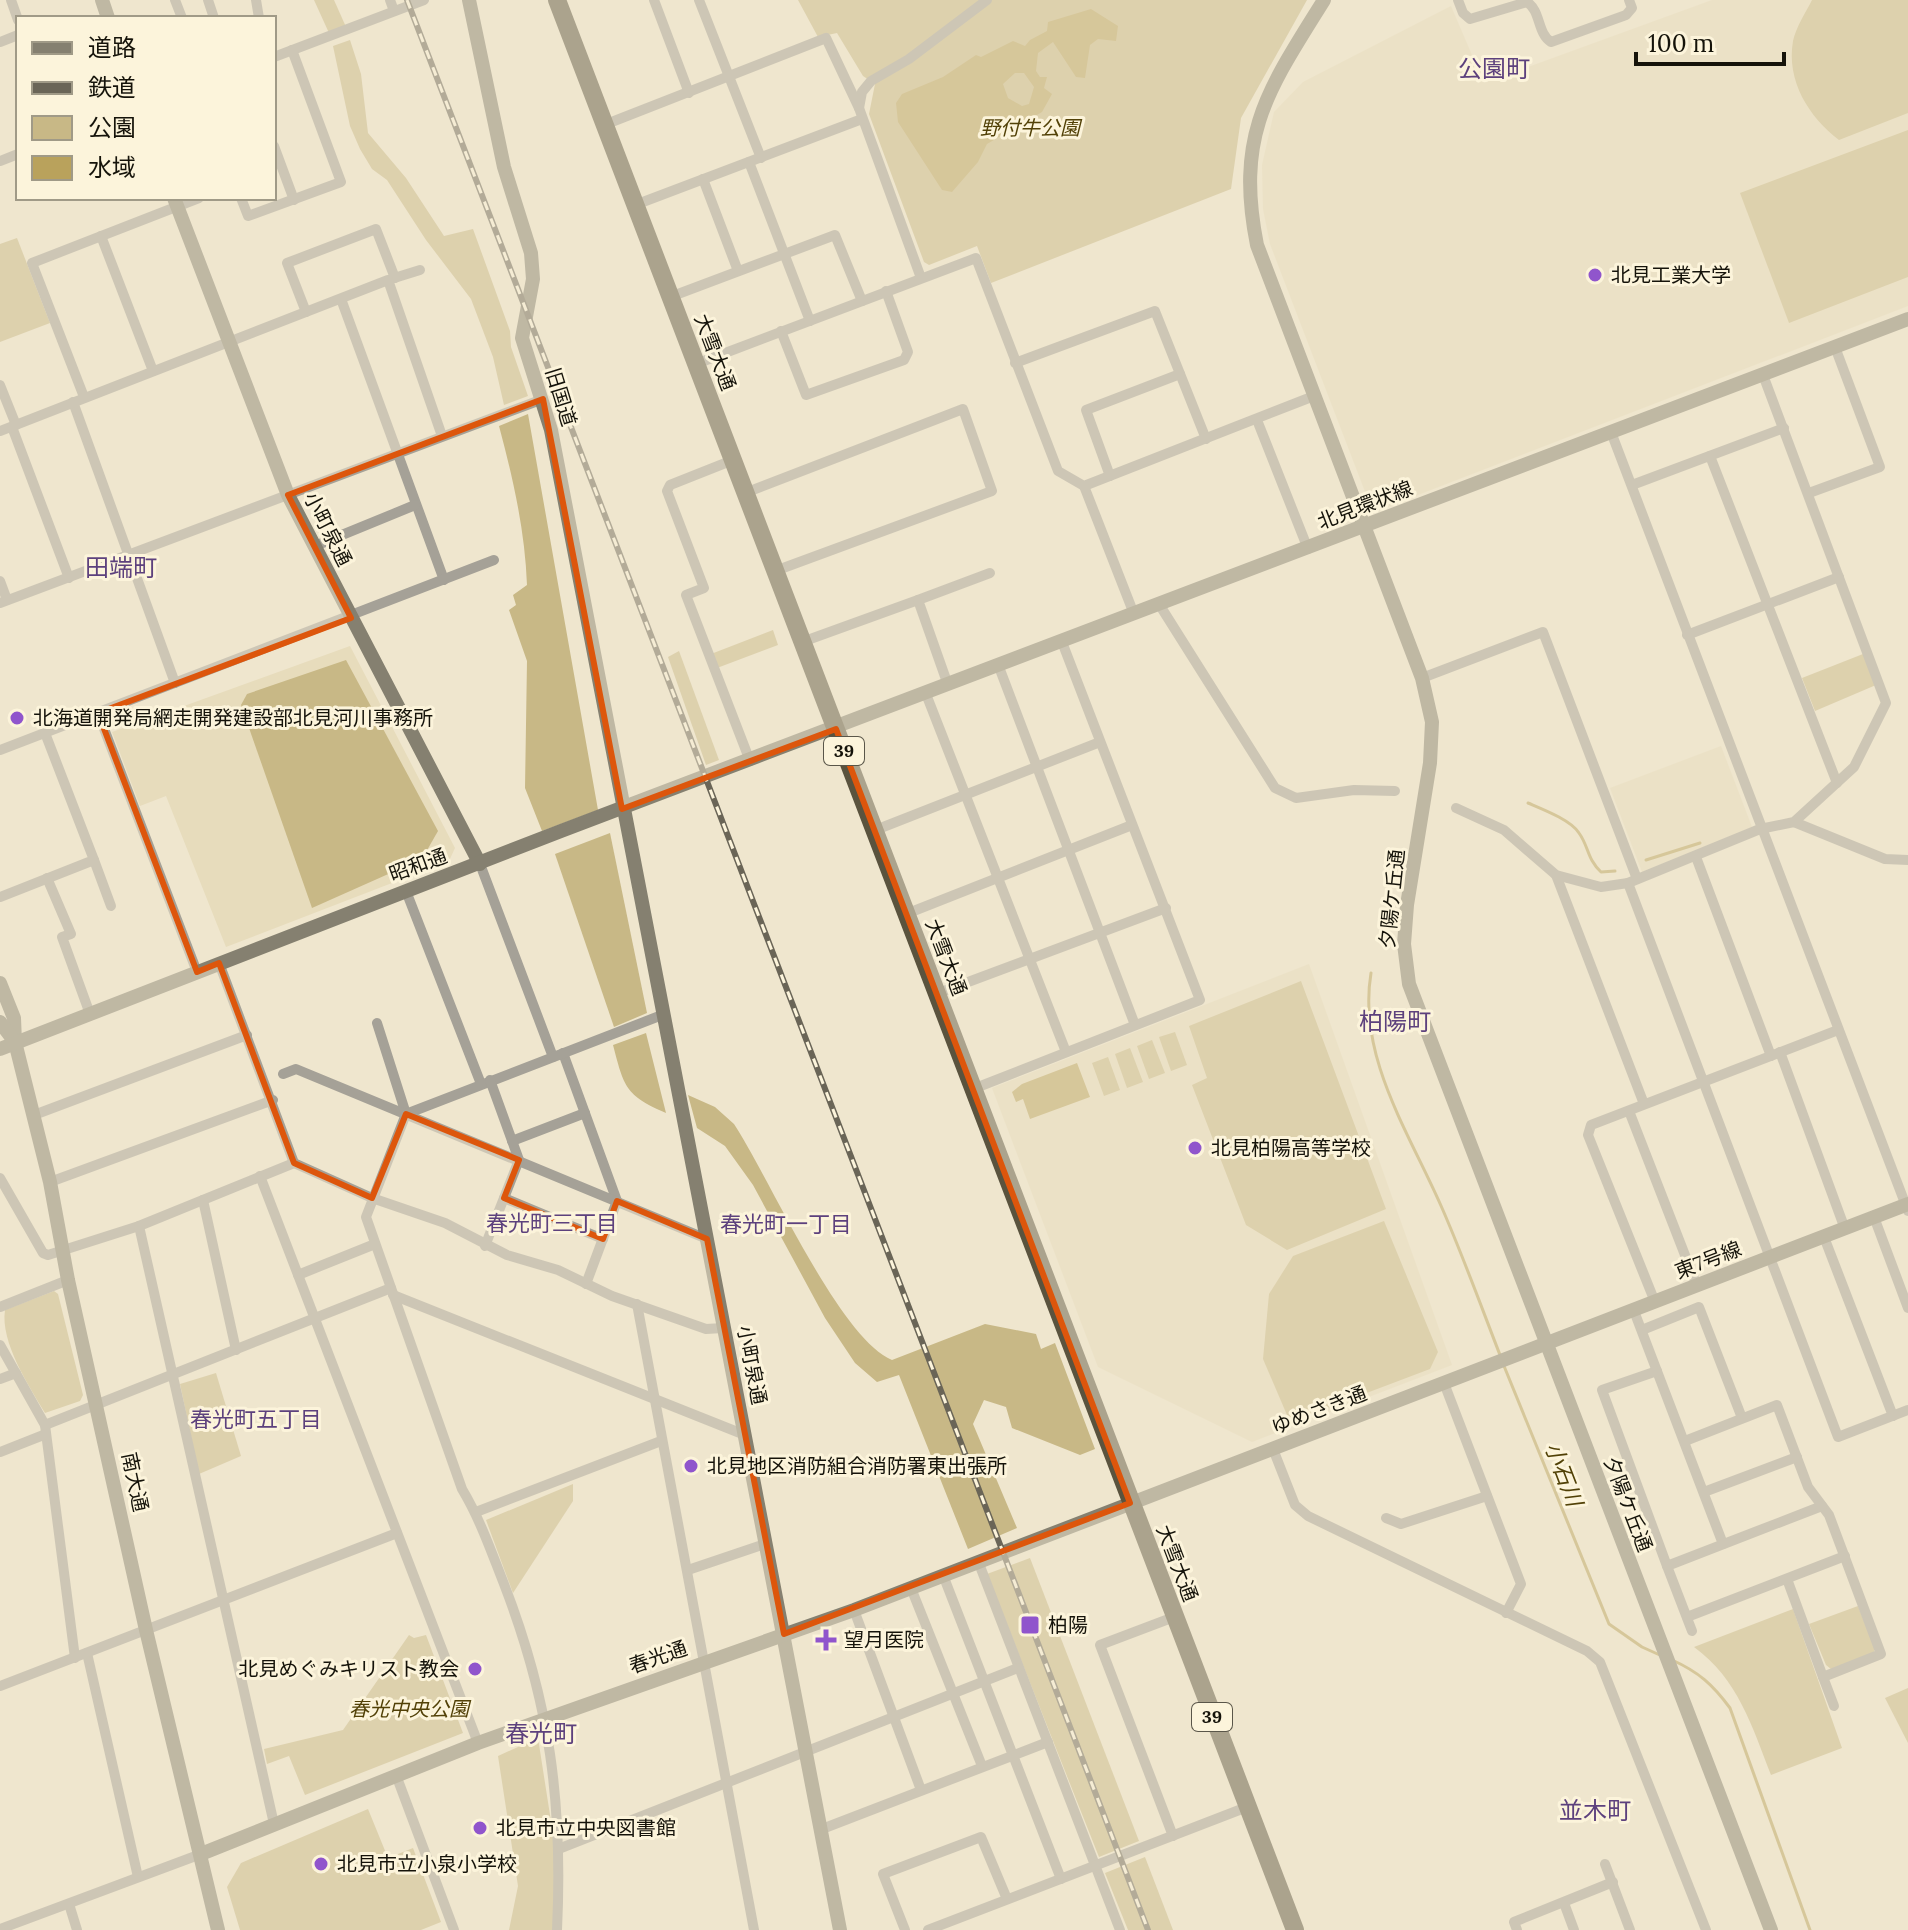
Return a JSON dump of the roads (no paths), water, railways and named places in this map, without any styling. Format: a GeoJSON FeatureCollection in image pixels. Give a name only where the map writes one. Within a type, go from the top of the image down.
{"type":"FeatureCollection","features":[{"type":"Feature","properties":{"kind":"highway","name":"大雪大通"},"geometry":{"type":"LineString","coordinates":[[557,0],[1295,1930]]}},
{"type":"Feature","properties":{"kind":"street"},"geometry":{"type":"LineString","coordinates":[[390,0],[394,11]]}},
{"type":"Feature","properties":{"kind":"street"},"geometry":{"type":"LineString","coordinates":[[276,55],[424,0]]}},
{"type":"Feature","properties":{"kind":"street","name":"旧国道"},"geometry":{"type":"LineString","coordinates":[[469,0],[504,167],[531,253],[533,279],[522,338],[543,399],[622,809]]}},
{"type":"Feature","properties":{"kind":"street"},"geometry":{"type":"LineString","coordinates":[[654,0],[689,93]]}},
{"type":"Feature","properties":{"kind":"street"},"geometry":{"type":"LineString","coordinates":[[699,0],[761,158]]}},
{"type":"Feature","properties":{"kind":"street"},"geometry":{"type":"LineString","coordinates":[[860,113],[862,92],[871,81],[909,59],[987,0]]}},
{"type":"Feature","properties":{"kind":"street","name":"夕陽ケ丘通"},"geometry":{"type":"LineString","coordinates":[[1324,0],[1262,109],[1248,178],[1257,245],[1422,678],[1432,722],[1430,763],[1404,944],[1409,984],[1771,1930]]}},
{"type":"Feature","properties":{"kind":"street"},"geometry":{"type":"LineString","coordinates":[[1458,0],[1463,13],[1470,19],[1527,2],[1533,6],[1545,38],[1551,42],[1626,15],[1632,8],[1629,0]]}},
{"type":"Feature","properties":{"kind":"street"},"geometry":{"type":"LineString","coordinates":[[604,125],[826,38],[860,113],[921,278]]}},
{"type":"Feature","properties":{"kind":"street"},"geometry":{"type":"LineString","coordinates":[[242,200],[248,216],[341,182],[292,50]]}},
{"type":"Feature","properties":{"kind":"street"},"geometry":{"type":"LineString","coordinates":[[635,205],[761,158],[860,113]]}},
{"type":"Feature","properties":{"kind":"street"},"geometry":{"type":"LineString","coordinates":[[276,151],[294,200]]}},
{"type":"Feature","properties":{"kind":"street"},"geometry":{"type":"LineString","coordinates":[[749,162],[810,321]]}},
{"type":"Feature","properties":{"kind":"street"},"geometry":{"type":"LineString","coordinates":[[703,179],[738,271]]}},
{"type":"Feature","properties":{"kind":"street"},"geometry":{"type":"LineString","coordinates":[[84,397],[32,263],[175,202]]}},
{"type":"Feature","properties":{"kind":"street","name":"小町泉通"},"geometry":{"type":"LineString","coordinates":[[175,202],[288,495],[480,864]]}},
{"type":"Feature","properties":{"kind":"street"},"geometry":{"type":"LineString","coordinates":[[306,312],[287,263],[376,229],[442,436]]}},
{"type":"Feature","properties":{"kind":"street"},"geometry":{"type":"LineString","coordinates":[[670,297],[835,235],[862,301]]}},
{"type":"Feature","properties":{"kind":"street"},"geometry":{"type":"LineString","coordinates":[[101,236],[153,371]]}},
{"type":"Feature","properties":{"kind":"street"},"geometry":{"type":"LineString","coordinates":[[696,364],[976,258],[1058,471],[1084,486],[1134,614]]}},
{"type":"Feature","properties":{"kind":"street"},"geometry":{"type":"LineString","coordinates":[[0,431],[420,270]]}},
{"type":"Feature","properties":{"kind":"street"},"geometry":{"type":"LineString","coordinates":[[781,331],[806,395],[904,360],[908,352],[886,291]]}},
{"type":"Feature","properties":{"kind":"street"},"geometry":{"type":"LineString","coordinates":[[341,299],[444,580]]}},
{"type":"Feature","properties":{"kind":"street"},"geometry":{"type":"LineString","coordinates":[[1015,363],[1155,311],[1206,439]]}},
{"type":"Feature","properties":{"kind":"street","name":"北見環状線"},"geometry":{"type":"LineString","coordinates":[[836,729],[1908,319]]}},
{"type":"Feature","properties":{"kind":"street"},"geometry":{"type":"LineString","coordinates":[[1809,493],[1880,467],[1835,347]]}},
{"type":"Feature","properties":{"kind":"street"},"geometry":{"type":"LineString","coordinates":[[1110,476],[1086,410],[1180,374]]}},
{"type":"Feature","properties":{"kind":"street"},"geometry":{"type":"LineString","coordinates":[[1456,808],[1504,830],[1556,875],[1601,887],[1632,881],[1760,829],[1794,822],[1854,767],[1886,703],[1763,375]]}},
{"type":"Feature","properties":{"kind":"street"},"geometry":{"type":"LineString","coordinates":[[0,385],[69,578]]}},
{"type":"Feature","properties":{"kind":"street"},"geometry":{"type":"LineString","coordinates":[[1084,486],[1314,396]]}},
{"type":"Feature","properties":{"kind":"street"},"geometry":{"type":"LineString","coordinates":[[0,581],[4,601],[543,399]]}},
{"type":"Feature","properties":{"kind":"street"},"geometry":{"type":"LineString","coordinates":[[73,402],[175,683]]}},
{"type":"Feature","properties":{"kind":"street"},"geometry":{"type":"LineString","coordinates":[[745,493],[963,409],[992,491],[775,571]]}},
{"type":"Feature","properties":{"kind":"street"},"geometry":{"type":"LineString","coordinates":[[1257,420],[1308,549]]}},
{"type":"Feature","properties":{"kind":"street"},"geometry":{"type":"LineString","coordinates":[[1632,485],[1784,428]]}},
{"type":"Feature","properties":{"kind":"street"},"geometry":{"type":"LineString","coordinates":[[1611,432],[1760,829],[1907,1207]]}},
{"type":"Feature","properties":{"kind":"street"},"geometry":{"type":"LineString","coordinates":[[1710,456],[1837,783]]}},
{"type":"Feature","properties":{"kind":"street"},"geometry":{"type":"LineString","coordinates":[[733,460],[670,485],[667,491],[704,588],[686,595],[750,761]]}},
{"type":"Feature","properties":{"kind":"street"},"geometry":{"type":"LineString","coordinates":[[315,546],[415,505]]}},
{"type":"Feature","properties":{"kind":"street"},"geometry":{"type":"LineString","coordinates":[[0,750],[351,618],[494,560]]}},
{"type":"Feature","properties":{"kind":"street"},"geometry":{"type":"LineString","coordinates":[[802,642],[990,573]]}},
{"type":"Feature","properties":{"kind":"street"},"geometry":{"type":"LineString","coordinates":[[1687,635],[1839,577]]}},
{"type":"Feature","properties":{"kind":"street"},"geometry":{"type":"LineString","coordinates":[[918,600],[948,685]]}},
{"type":"Feature","properties":{"kind":"street"},"geometry":{"type":"LineString","coordinates":[[1159,604],[1275,788],[1296,798],[1354,790],[1395,791]]}},
{"type":"Feature","properties":{"kind":"street"},"geometry":{"type":"LineString","coordinates":[[1422,678],[1543,632],[1703,1082],[1838,1437],[1908,1410]]}},
{"type":"Feature","properties":{"kind":"street"},"geometry":{"type":"LineString","coordinates":[[973,1089],[1200,1000],[1062,642]]}},
{"type":"Feature","properties":{"kind":"street"},"geometry":{"type":"LineString","coordinates":[[999,667],[1135,1025]]}},
{"type":"Feature","properties":{"kind":"street"},"geometry":{"type":"LineString","coordinates":[[926,694],[1066,1052]]}},
{"type":"Feature","properties":{"kind":"street"},"geometry":{"type":"LineString","coordinates":[[98,713],[197,972]]}},
{"type":"Feature","properties":{"kind":"street","name":"昭和通"},"geometry":{"type":"LineString","coordinates":[[0,1049],[406,891],[836,729]]}},
{"type":"Feature","properties":{"kind":"street"},"geometry":{"type":"LineString","coordinates":[[45,733],[111,906]]}},
{"type":"Feature","properties":{"kind":"street"},"geometry":{"type":"LineString","coordinates":[[873,831],[1100,742]]}},
{"type":"Feature","properties":{"kind":"street","name":"小町泉通"},"geometry":{"type":"LineString","coordinates":[[622,809],[840,1930]]}},
{"type":"Feature","properties":{"kind":"street"},"geometry":{"type":"LineString","coordinates":[[1794,822],[1885,859],[1908,860]]}},
{"type":"Feature","properties":{"kind":"street"},"geometry":{"type":"LineString","coordinates":[[906,914],[1132,825]]}},
{"type":"Feature","properties":{"kind":"street"},"geometry":{"type":"LineString","coordinates":[[1696,857],[1845,1229]]}},
{"type":"Feature","properties":{"kind":"street"},"geometry":{"type":"LineString","coordinates":[[0,897],[94,860]]}},
{"type":"Feature","properties":{"kind":"street"},"geometry":{"type":"LineString","coordinates":[[480,864],[585,1113],[617,1201],[586,1284]]}},
{"type":"Feature","properties":{"kind":"street"},"geometry":{"type":"LineString","coordinates":[[1556,875],[1644,1104]]}},
{"type":"Feature","properties":{"kind":"street"},"geometry":{"type":"LineString","coordinates":[[47,878],[71,934],[62,937],[90,1014]]}},
{"type":"Feature","properties":{"kind":"street"},"geometry":{"type":"LineString","coordinates":[[406,891],[519,1160],[485,1246]]}},
{"type":"Feature","properties":{"kind":"street"},"geometry":{"type":"LineString","coordinates":[[936,994],[1166,908]]}},
{"type":"Feature","properties":{"kind":"street"},"geometry":{"type":"LineString","coordinates":[[219,963],[273,1100],[294,1163]]}},
{"type":"Feature","properties":{"kind":"street","name":"南大通"},"geometry":{"type":"LineString","coordinates":[[0,983],[14,1018],[15,1042],[50,1182],[68,1280],[98,1403],[146,1630],[218,1930]]}},
{"type":"Feature","properties":{"kind":"street"},"geometry":{"type":"LineString","coordinates":[[406,1114],[662,1015]]}},
{"type":"Feature","properties":{"kind":"street","name":"南大通"},"geometry":{"type":"LineString","coordinates":[[0,1022],[15,1042]]}},
{"type":"Feature","properties":{"kind":"street"},"geometry":{"type":"LineString","coordinates":[[377,1023],[406,1114],[366,1217],[462,1489],[476,1512],[530,1651],[546,1717],[561,1848],[557,1930]]}},
{"type":"Feature","properties":{"kind":"street"},"geometry":{"type":"LineString","coordinates":[[1655,1302],[1588,1135],[1591,1125],[1838,1030]]}},
{"type":"Feature","properties":{"kind":"street"},"geometry":{"type":"LineString","coordinates":[[34,1115],[247,1035]]}},
{"type":"Feature","properties":{"kind":"street"},"geometry":{"type":"LineString","coordinates":[[283,1074],[296,1069],[707,1239]]}},
{"type":"Feature","properties":{"kind":"street"},"geometry":{"type":"LineString","coordinates":[[50,1182],[273,1100]]}},
{"type":"Feature","properties":{"kind":"street"},"geometry":{"type":"LineString","coordinates":[[1629,1111],[1697,1286]]}},
{"type":"Feature","properties":{"kind":"street"},"geometry":{"type":"LineString","coordinates":[[512,1141],[585,1113]]}},
{"type":"Feature","properties":{"kind":"street"},"geometry":{"type":"LineString","coordinates":[[0,1178],[43,1253],[48,1255],[139,1226],[294,1163],[372,1198],[445,1223],[485,1246],[558,1270],[586,1284],[706,1329],[723,1328]]}},
{"type":"Feature","properties":{"kind":"street"},"geometry":{"type":"LineString","coordinates":[[260,1176],[478,1743]]}},
{"type":"Feature","properties":{"kind":"street"},"geometry":{"type":"LineString","coordinates":[[504,1198],[603,1239]]}},
{"type":"Feature","properties":{"kind":"street"},"geometry":{"type":"LineString","coordinates":[[203,1200],[236,1350]]}},
{"type":"Feature","properties":{"kind":"street","name":"東7号線"},"geometry":{"type":"LineString","coordinates":[[1522,1352],[1907,1207]]}},
{"type":"Feature","properties":{"kind":"street"},"geometry":{"type":"LineString","coordinates":[[1874,1217],[1908,1308]]}},
{"type":"Feature","properties":{"kind":"street"},"geometry":{"type":"LineString","coordinates":[[139,1226],[274,1824]]}},
{"type":"Feature","properties":{"kind":"street"},"geometry":{"type":"LineString","coordinates":[[1824,1237],[1893,1416]]}},
{"type":"Feature","properties":{"kind":"street"},"geometry":{"type":"LineString","coordinates":[[298,1275],[375,1244]]}},
{"type":"Feature","properties":{"kind":"street"},"geometry":{"type":"LineString","coordinates":[[0,1305],[68,1280]]}},
{"type":"Feature","properties":{"kind":"street"},"geometry":{"type":"LineString","coordinates":[[0,1452],[98,1403],[392,1292],[745,1435]]}},
{"type":"Feature","properties":{"kind":"street"},"geometry":{"type":"LineString","coordinates":[[637,1304],[754,1930]]}},
{"type":"Feature","properties":{"kind":"street"},"geometry":{"type":"LineString","coordinates":[[1642,1330],[1699,1307],[1742,1418]]}},
{"type":"Feature","properties":{"kind":"street"},"geometry":{"type":"LineString","coordinates":[[1634,1311],[1723,1544]]}},
{"type":"Feature","properties":{"kind":"street"},"geometry":{"type":"LineString","coordinates":[[0,1345],[46,1429],[75,1658]]}},
{"type":"Feature","properties":{"kind":"street","name":"ゆめさき通"},"geometry":{"type":"LineString","coordinates":[[1130,1503],[1522,1352]]}},
{"type":"Feature","properties":{"kind":"street"},"geometry":{"type":"LineString","coordinates":[[1657,1371],[1602,1390],[1692,1631]]}},
{"type":"Feature","properties":{"kind":"street"},"geometry":{"type":"LineString","coordinates":[[0,1379],[16,1373]]}},
{"type":"Feature","properties":{"kind":"street"},"geometry":{"type":"LineString","coordinates":[[1444,1383],[1521,1584],[1506,1613]]}},
{"type":"Feature","properties":{"kind":"street"},"geometry":{"type":"LineString","coordinates":[[1685,1441],[1777,1405],[1808,1487],[1822,1506],[1845,1556],[1881,1654],[1823,1677]]}},
{"type":"Feature","properties":{"kind":"street"},"geometry":{"type":"LineString","coordinates":[[476,1512],[661,1441]]}},
{"type":"Feature","properties":{"kind":"street"},"geometry":{"type":"LineString","coordinates":[[1273,1449],[1295,1505],[1308,1516],[1587,1651],[1600,1662],[1706,1930]]}},
{"type":"Feature","properties":{"kind":"street"},"geometry":{"type":"LineString","coordinates":[[1704,1492],[1797,1457]]}},
{"type":"Feature","properties":{"kind":"street"},"geometry":{"type":"LineString","coordinates":[[1386,1518],[1401,1524],[1487,1496]]}},
{"type":"Feature","properties":{"kind":"street","name":"春光通"},"geometry":{"type":"LineString","coordinates":[[201,1854],[546,1717],[854,1610],[1130,1503]]}},
{"type":"Feature","properties":{"kind":"street"},"geometry":{"type":"LineString","coordinates":[[1667,1566],[1822,1506]]}},
{"type":"Feature","properties":{"kind":"street"},"geometry":{"type":"LineString","coordinates":[[0,1686],[397,1533]]}},
{"type":"Feature","properties":{"kind":"street"},"geometry":{"type":"LineString","coordinates":[[688,1570],[765,1544]]}},
{"type":"Feature","properties":{"kind":"street"},"geometry":{"type":"LineString","coordinates":[[1687,1617],[1845,1556]]}},
{"type":"Feature","properties":{"kind":"street"},"geometry":{"type":"LineString","coordinates":[[978,1561],[1120,1930]]}},
{"type":"Feature","properties":{"kind":"street"},"geometry":{"type":"LineString","coordinates":[[943,1575],[1061,1879]]}},
{"type":"Feature","properties":{"kind":"street"},"geometry":{"type":"LineString","coordinates":[[1787,1579],[1834,1706]]}},
{"type":"Feature","properties":{"kind":"street"},"geometry":{"type":"LineString","coordinates":[[911,1588],[982,1766]]}},
{"type":"Feature","properties":{"kind":"street"},"geometry":{"type":"LineString","coordinates":[[854,1610],[921,1790]]}},
{"type":"Feature","properties":{"kind":"street"},"geometry":{"type":"LineString","coordinates":[[1173,1836],[1100,1645],[1174,1617]]}},
{"type":"Feature","properties":{"kind":"street"},"geometry":{"type":"LineString","coordinates":[[87,1653],[138,1877]]}},
{"type":"Feature","properties":{"kind":"street"},"geometry":{"type":"LineString","coordinates":[[561,1848],[1018,1668]]}},
{"type":"Feature","properties":{"kind":"street"},"geometry":{"type":"LineString","coordinates":[[822,1829],[1048,1742]]}},
{"type":"Feature","properties":{"kind":"street"},"geometry":{"type":"LineString","coordinates":[[396,1775],[454,1930]]}},
{"type":"Feature","properties":{"kind":"street"},"geometry":{"type":"LineString","coordinates":[[928,1930],[1247,1807]]}},
{"type":"Feature","properties":{"kind":"street"},"geometry":{"type":"LineString","coordinates":[[905,1930],[883,1874],[981,1837],[1007,1899]]}},
{"type":"Feature","properties":{"kind":"street"},"geometry":{"type":"LineString","coordinates":[[0,1929],[201,1854]]}},
{"type":"Feature","properties":{"kind":"street"},"geometry":{"type":"LineString","coordinates":[[1605,1864],[1630,1930]]}},
{"type":"Feature","properties":{"kind":"street"},"geometry":{"type":"LineString","coordinates":[[1517,1930],[1514,1922],[1613,1882]]}},
{"type":"Feature","properties":{"kind":"street"},"geometry":{"type":"LineString","coordinates":[[1564,1903],[1574,1930]]}},
{"type":"Feature","properties":{"kind":"street"},"geometry":{"type":"LineString","coordinates":[[69,1904],[77,1930]]}},
{"type":"Feature","properties":{"kind":"water"},"geometry":{"type":"Polygon","coordinates":[[[1091,9],[1118,26],[1116,41],[1098,39],[1090,45],[1085,78],[1076,77],[1053,42],[1038,53],[1036,71],[1040,77],[1047,77],[1044,88],[1052,94],[1042,112],[987,144],[978,162],[952,192],[942,190],[898,122],[896,103],[902,94],[943,77],[976,55],[981,57],[1013,41],[1025,46],[1047,31],[1048,22],[1091,9]],[[1015,73],[1003,84],[1008,98],[1022,106],[1029,104],[1034,87],[1024,73],[1015,73]]]}},
{"type":"Feature","properties":{"kind":"water"},"geometry":{"type":"Polygon","coordinates":[[[1077,1063],[1090,1097],[1030,1119],[1023,1099],[1016,1102],[1012,1092],[1022,1084],[1077,1063]]]}},
{"type":"Feature","properties":{"kind":"waterway"},"geometry":{"type":"LineString","coordinates":[[1528,803],[1556,815],[1575,828],[1601,872],[1615,871]]}},
{"type":"Feature","properties":{"kind":"waterway"},"geometry":{"type":"LineString","coordinates":[[1646,860],[1700,843]]}},
{"type":"Feature","properties":{"kind":"waterway","name":"小石川"},"geometry":{"type":"LineString","coordinates":[[1371,973],[1369,1004],[1379,1065],[1389,1094],[1450,1226],[1500,1355]]}},
{"type":"Feature","properties":{"kind":"waterway","name":"小石川"},"geometry":{"type":"LineString","coordinates":[[1504,1366],[1609,1624],[1642,1647],[1662,1656]]}},
{"type":"Feature","properties":{"kind":"waterway","name":"小石川"},"geometry":{"type":"LineString","coordinates":[[1672,1660],[1705,1680],[1730,1708],[1810,1930]]}},
{"type":"Feature","properties":{"kind":"railway"},"geometry":{"type":"LineString","coordinates":[[407,0],[1148,1930]]}},
{"type":"Feature","properties":{"kind":"place","name":"北見工業大学"},"geometry":{"type":"Point","coordinates":[1595,275]}},
{"type":"Feature","properties":{"kind":"place","name":"北海道開発局網走開発建設部北見河川事務所"},"geometry":{"type":"Point","coordinates":[17,718]}},
{"type":"Feature","properties":{"kind":"place","name":"北見柏陽高等学校"},"geometry":{"type":"Point","coordinates":[1195,1148]}},
{"type":"Feature","properties":{"kind":"place","name":"北見地区消防組合消防署東出張所"},"geometry":{"type":"Point","coordinates":[691,1466]}},
{"type":"Feature","properties":{"kind":"place","name":"柏陽"},"geometry":{"type":"Point","coordinates":[1030,1625]}},
{"type":"Feature","properties":{"kind":"place","name":"望月医院"},"geometry":{"type":"Point","coordinates":[826,1640]}},
{"type":"Feature","properties":{"kind":"place","name":"北見めぐみキリスト教会"},"geometry":{"type":"Point","coordinates":[475,1669]}},
{"type":"Feature","properties":{"kind":"place","name":"北見市立中央図書館"},"geometry":{"type":"Point","coordinates":[480,1828]}},
{"type":"Feature","properties":{"kind":"place","name":"北見市立小泉小学校"},"geometry":{"type":"Point","coordinates":[321,1864]}},
{"type":"Feature","properties":{"kind":"district","name":"公園町"},"geometry":{"type":"Point","coordinates":[1494,69]}},
{"type":"Feature","properties":{"kind":"district","name":"田端町"},"geometry":{"type":"Point","coordinates":[121,568]}},
{"type":"Feature","properties":{"kind":"district","name":"柏陽町"},"geometry":{"type":"Point","coordinates":[1395,1022]}},
{"type":"Feature","properties":{"kind":"district","name":"春光町三丁目"},"geometry":{"type":"Point","coordinates":[552,1223]}},
{"type":"Feature","properties":{"kind":"district","name":"春光町一丁目"},"geometry":{"type":"Point","coordinates":[786,1224]}},
{"type":"Feature","properties":{"kind":"district","name":"春光町五丁目"},"geometry":{"type":"Point","coordinates":[256,1419]}},
{"type":"Feature","properties":{"kind":"district","name":"春光町"},"geometry":{"type":"Point","coordinates":[541,1734]}},
{"type":"Feature","properties":{"kind":"district","name":"並木町"},"geometry":{"type":"Point","coordinates":[1595,1811]}},
{"type":"Feature","properties":{"kind":"park label","name":"野付牛公園"},"geometry":{"type":"Point","coordinates":[1030,128]}},
{"type":"Feature","properties":{"kind":"park label","name":"春光中央公園"},"geometry":{"type":"Point","coordinates":[409,1709]}}]}
